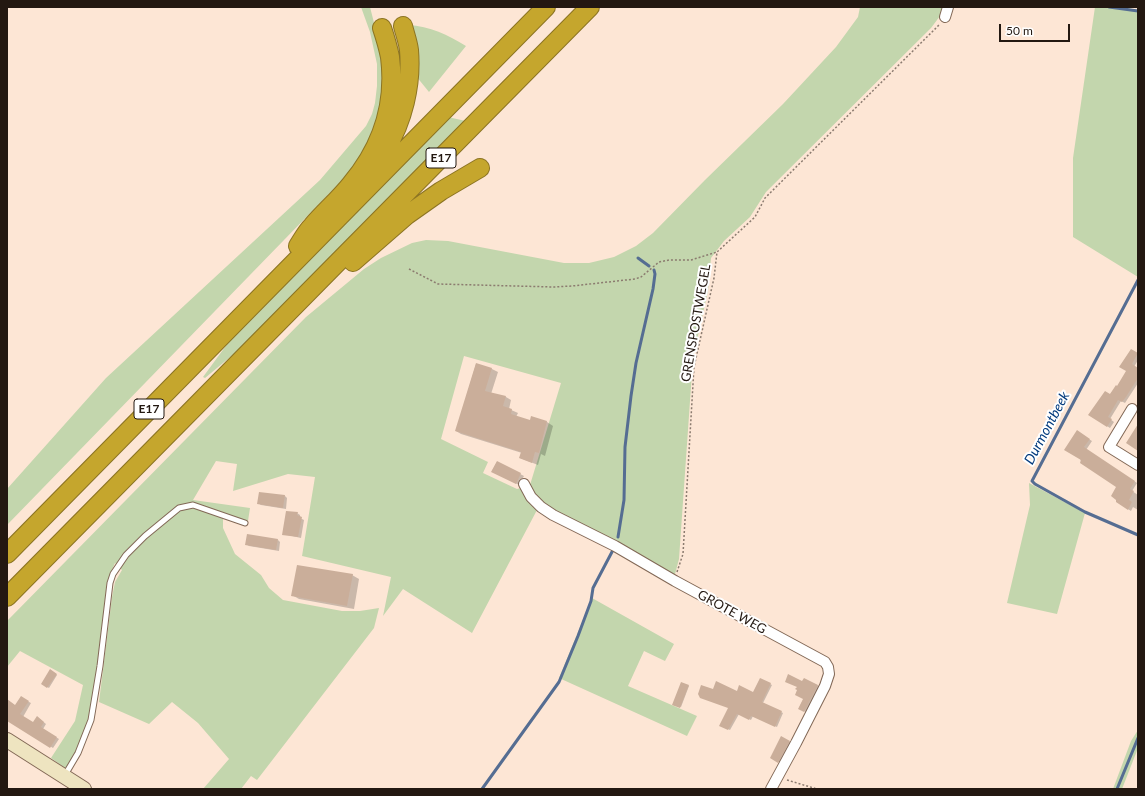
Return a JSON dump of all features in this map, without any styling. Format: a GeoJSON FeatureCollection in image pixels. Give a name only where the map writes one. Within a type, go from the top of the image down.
{"type":"FeatureCollection","features":[{"type":"Feature","properties":{"kind":"highway","name":"E17"},"geometry":{"type":"LineString","coordinates":[[7,554],[546,7]]}},
{"type":"Feature","properties":{"kind":"highway","name":"E17"},"geometry":{"type":"LineString","coordinates":[[7,597],[590,7]]}},
{"type":"Feature","properties":{"kind":"highway"},"geometry":{"type":"LineString","coordinates":[[298,246],[362,181],[385,152],[398,125],[405,102],[410,74],[408,49],[403,26]]}},
{"type":"Feature","properties":{"kind":"highway"},"geometry":{"type":"LineString","coordinates":[[292,264],[298,246],[311,227],[352,182],[374,150],[380,137],[391,98],[392,75],[390,55],[382,28]]}},
{"type":"Feature","properties":{"kind":"highway"},"geometry":{"type":"LineString","coordinates":[[292,308],[344,270],[407,215],[440,191],[480,168]]}},
{"type":"Feature","properties":{"kind":"main road"},"geometry":{"type":"LineString","coordinates":[[7,740],[84,789]]}},
{"type":"Feature","properties":{"kind":"street"},"geometry":{"type":"LineString","coordinates":[[1132,409],[1109,447],[1138,465]]}},
{"type":"Feature","properties":{"kind":"street","name":"GROTE WEG"},"geometry":{"type":"LineString","coordinates":[[524,484],[531,497],[541,507],[553,515],[615,546],[675,581],[824,662],[828,667],[829,674],[825,686],[772,789]]}},
{"type":"Feature","properties":{"kind":"lane"},"geometry":{"type":"LineString","coordinates":[[64,776],[78,753],[91,720],[100,666],[110,583],[113,574],[126,555],[145,536],[179,508],[193,505],[245,523]]}},
{"type":"Feature","properties":{"kind":"path","name":"GRENSPOSTWEGEL"},"geometry":{"type":"LineString","coordinates":[[675,581],[683,554],[694,367],[714,278],[717,252],[755,218],[765,198],[872,90],[936,29],[946,12]]}},
{"type":"Feature","properties":{"kind":"path"},"geometry":{"type":"LineString","coordinates":[[409,269],[438,284],[572,286],[635,279],[641,277],[659,262],[669,260],[691,260],[717,252]]}},
{"type":"Feature","properties":{"kind":"path"},"geometry":{"type":"LineString","coordinates":[[778,777],[817,789]]}},
{"type":"Feature","properties":{"kind":"green space"},"geometry":{"type":"Polygon","coordinates":[[[361,7],[370,7],[386,70],[386,91],[374,135],[353,169],[7,525],[7,489],[106,378],[320,180],[366,126],[372,114],[375,103],[377,64],[370,32],[361,7]]]}},
{"type":"Feature","properties":{"kind":"green space"},"geometry":{"type":"Polygon","coordinates":[[[860,7],[943,7],[940,16],[931,28],[766,192],[750,217],[724,241],[711,258],[708,291],[693,358],[679,559],[674,578],[545,508],[538,500],[530,485],[561,383],[464,356],[441,439],[488,462],[483,473],[517,489],[521,488],[524,495],[537,510],[472,633],[403,589],[383,616],[391,577],[302,556],[315,477],[288,474],[233,491],[237,464],[216,461],[193,500],[250,508],[248,521],[223,517],[223,528],[235,554],[261,575],[269,588],[283,600],[342,611],[360,611],[379,608],[374,628],[257,780],[251,776],[241,789],[203,789],[229,759],[198,723],[172,702],[149,724],[99,702],[112,597],[115,582],[122,570],[115,563],[107,582],[94,693],[87,723],[71,763],[65,768],[51,758],[75,721],[83,685],[20,651],[7,667],[7,621],[306,317],[364,269],[381,258],[412,243],[426,240],[448,241],[564,263],[589,263],[614,257],[636,246],[653,233],[783,104],[836,47],[858,17],[860,7]]]}},
{"type":"Feature","properties":{"kind":"green space"},"geometry":{"type":"Polygon","coordinates":[[[1095,7],[1122,7],[1138,10],[1138,277],[1073,237],[1073,158],[1095,7]]]}},
{"type":"Feature","properties":{"kind":"green space"},"geometry":{"type":"Polygon","coordinates":[[[408,25],[424,27],[438,32],[466,46],[429,92],[416,76],[408,25]]]}},
{"type":"Feature","properties":{"kind":"green space"},"geometry":{"type":"Polygon","coordinates":[[[448,117],[470,122],[253,338],[205,378],[203,377],[228,343],[303,264],[448,117]]]}},
{"type":"Feature","properties":{"kind":"green space"},"geometry":{"type":"Polygon","coordinates":[[[1029,483],[1085,513],[1057,614],[1007,603],[1030,505],[1029,483]]]}},
{"type":"Feature","properties":{"kind":"green space"},"geometry":{"type":"Polygon","coordinates":[[[592,598],[674,644],[665,661],[644,651],[628,686],[697,716],[687,736],[559,678],[592,598]]]}},
{"type":"Feature","properties":{"kind":"green space"},"geometry":{"type":"Polygon","coordinates":[[[1138,730],[1138,748],[1122,789],[1113,789],[1131,741],[1138,730]]]}},
{"type":"Feature","properties":{"kind":"building"},"geometry":{"type":"Polygon","coordinates":[[[1131,349],[1138,353],[1132,364],[1138,368],[1138,378],[1122,402],[1118,400],[1108,417],[1112,419],[1107,427],[1088,415],[1105,391],[1110,394],[1116,385],[1117,386],[1126,371],[1119,367],[1131,349]]]}},
{"type":"Feature","properties":{"kind":"building"},"geometry":{"type":"Polygon","coordinates":[[[476,363],[492,368],[485,391],[506,396],[503,406],[512,409],[511,414],[530,420],[531,416],[547,421],[539,453],[535,452],[532,463],[519,458],[521,452],[455,431],[476,363]]]}},
{"type":"Feature","properties":{"kind":"building"},"geometry":{"type":"Polygon","coordinates":[[[1138,424],[1138,451],[1126,443],[1138,424]]]}},
{"type":"Feature","properties":{"kind":"building"},"geometry":{"type":"Polygon","coordinates":[[[1077,430],[1090,439],[1084,447],[1135,481],[1130,489],[1134,491],[1129,500],[1132,502],[1128,510],[1116,502],[1116,500],[1111,496],[1116,487],[1080,463],[1081,460],[1064,450],[1077,430]]]}},
{"type":"Feature","properties":{"kind":"building"},"geometry":{"type":"Polygon","coordinates":[[[497,461],[521,473],[516,484],[491,472],[497,461]]]}},
{"type":"Feature","properties":{"kind":"building"},"geometry":{"type":"Polygon","coordinates":[[[259,492],[285,495],[283,508],[257,504],[259,492]]]}},
{"type":"Feature","properties":{"kind":"building"},"geometry":{"type":"Polygon","coordinates":[[[286,511],[298,512],[297,515],[302,517],[298,537],[282,535],[286,511]]]}},
{"type":"Feature","properties":{"kind":"building"},"geometry":{"type":"Polygon","coordinates":[[[247,534],[278,539],[276,550],[245,545],[247,534]]]}},
{"type":"Feature","properties":{"kind":"building"},"geometry":{"type":"Polygon","coordinates":[[[297,565],[353,574],[347,606],[291,596],[297,565]]]}},
{"type":"Feature","properties":{"kind":"building"},"geometry":{"type":"Polygon","coordinates":[[[50,669],[57,674],[47,688],[41,684],[50,669]]]}},
{"type":"Feature","properties":{"kind":"building"},"geometry":{"type":"Polygon","coordinates":[[[788,674],[802,681],[804,678],[818,685],[804,712],[798,709],[803,699],[795,695],[797,690],[795,689],[797,687],[785,682],[788,674]]]}},
{"type":"Feature","properties":{"kind":"building"},"geometry":{"type":"Polygon","coordinates":[[[760,678],[771,683],[762,702],[782,711],[775,727],[751,716],[749,720],[737,714],[728,730],[719,726],[728,708],[700,698],[698,694],[701,685],[713,689],[716,681],[737,691],[739,685],[753,692],[760,678]]]}},
{"type":"Feature","properties":{"kind":"building"},"geometry":{"type":"Polygon","coordinates":[[[681,682],[689,685],[680,708],[672,705],[681,682]]]}},
{"type":"Feature","properties":{"kind":"building"},"geometry":{"type":"Polygon","coordinates":[[[21,696],[29,701],[20,714],[33,722],[37,716],[44,722],[41,727],[57,737],[50,748],[7,721],[7,699],[15,705],[21,696]]]}},
{"type":"Feature","properties":{"kind":"building"},"geometry":{"type":"Polygon","coordinates":[[[781,736],[790,741],[778,763],[770,758],[781,736]]]}},
{"type":"Feature","properties":{"kind":"waterway","name":"Durmontbeek"},"geometry":{"type":"LineString","coordinates":[[1109,7],[1138,11]]}},
{"type":"Feature","properties":{"kind":"waterway"},"geometry":{"type":"LineString","coordinates":[[638,258],[649,266]]}},
{"type":"Feature","properties":{"kind":"waterway"},"geometry":{"type":"LineString","coordinates":[[618,537],[624,500],[625,447],[631,396],[636,363],[653,289],[655,274],[654,270]]}},
{"type":"Feature","properties":{"kind":"waterway","name":"Durmontbeek"},"geometry":{"type":"LineString","coordinates":[[1138,280],[1032,481],[1085,512],[1138,535]]}},
{"type":"Feature","properties":{"kind":"waterway"},"geometry":{"type":"LineString","coordinates":[[482,789],[559,682],[591,601],[593,588],[613,550]]}},
{"type":"Feature","properties":{"kind":"waterway","name":"Durmontbeek"},"geometry":{"type":"LineString","coordinates":[[1117,789],[1138,738]]}}]}
